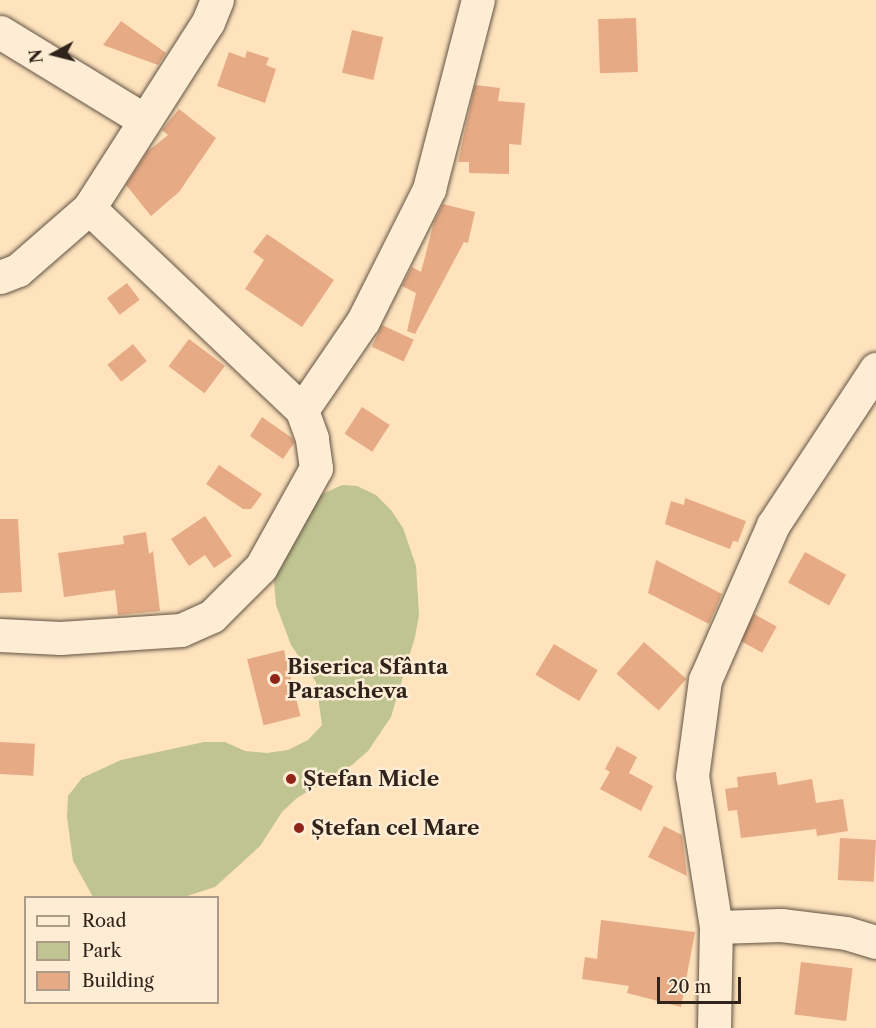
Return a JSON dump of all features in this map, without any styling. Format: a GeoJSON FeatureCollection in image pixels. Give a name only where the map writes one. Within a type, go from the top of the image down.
{"type":"FeatureCollection","features":[{"type":"Feature","properties":{"kind":"street"},"geometry":{"type":"LineString","coordinates":[[0,278],[18,270],[89,208],[208,22],[218,0]]}},
{"type":"Feature","properties":{"kind":"street"},"geometry":{"type":"LineString","coordinates":[[302,410],[363,321],[429,189],[478,0]]}},
{"type":"Feature","properties":{"kind":"street"},"geometry":{"type":"LineString","coordinates":[[0,32],[144,120]]}},
{"type":"Feature","properties":{"kind":"street"},"geometry":{"type":"LineString","coordinates":[[0,635],[60,638],[181,630],[212,616],[261,567],[316,468],[312,438],[302,410],[89,208]]}},
{"type":"Feature","properties":{"kind":"street"},"geometry":{"type":"LineString","coordinates":[[714,1028],[716,927],[693,776],[696,729],[705,680],[773,525],[876,369]]}},
{"type":"Feature","properties":{"kind":"street"},"geometry":{"type":"LineString","coordinates":[[716,927],[782,926],[846,933],[876,942]]}},
{"type":"Feature","properties":{"kind":"green space"},"geometry":{"type":"Polygon","coordinates":[[[342,485],[357,486],[376,495],[391,510],[403,528],[416,566],[419,615],[415,637],[391,717],[368,751],[352,765],[297,798],[282,812],[260,846],[215,887],[187,896],[92,896],[73,861],[67,817],[68,796],[82,778],[121,760],[204,742],[225,742],[245,751],[267,753],[288,750],[308,740],[322,725],[316,682],[291,645],[276,605],[273,570],[316,497],[342,485]]]}},
{"type":"Feature","properties":{"kind":"building"},"geometry":{"type":"Polygon","coordinates":[[[636,18],[638,72],[600,73],[598,19],[636,18]]]}},
{"type":"Feature","properties":{"kind":"building"},"geometry":{"type":"Polygon","coordinates":[[[121,21],[166,53],[158,65],[103,45],[121,21]]]}},
{"type":"Feature","properties":{"kind":"building"},"geometry":{"type":"Polygon","coordinates":[[[352,30],[383,37],[373,80],[342,73],[352,30]]]}},
{"type":"Feature","properties":{"kind":"building"},"geometry":{"type":"Polygon","coordinates":[[[247,51],[269,58],[266,65],[276,69],[265,103],[217,86],[229,52],[245,58],[247,51]]]}},
{"type":"Feature","properties":{"kind":"building"},"geometry":{"type":"Polygon","coordinates":[[[475,85],[500,88],[498,101],[525,103],[521,145],[509,144],[509,174],[469,173],[469,162],[458,162],[475,85]]]}},
{"type":"Feature","properties":{"kind":"building"},"geometry":{"type":"Polygon","coordinates":[[[179,109],[216,138],[179,192],[151,216],[126,185],[147,152],[168,135],[162,130],[179,109]]]}},
{"type":"Feature","properties":{"kind":"building"},"geometry":{"type":"Polygon","coordinates":[[[443,204],[475,212],[468,243],[464,242],[415,334],[407,331],[416,293],[402,286],[412,267],[421,272],[434,222],[443,204]]]}},
{"type":"Feature","properties":{"kind":"building"},"geometry":{"type":"Polygon","coordinates":[[[267,234],[334,280],[302,327],[245,289],[264,260],[253,252],[267,234]]]}},
{"type":"Feature","properties":{"kind":"building"},"geometry":{"type":"Polygon","coordinates":[[[127,283],[140,300],[120,315],[107,298],[127,283]]]}},
{"type":"Feature","properties":{"kind":"building"},"geometry":{"type":"Polygon","coordinates":[[[382,325],[414,340],[404,362],[372,347],[382,325]]]}},
{"type":"Feature","properties":{"kind":"building"},"geometry":{"type":"Polygon","coordinates":[[[189,339],[225,366],[204,393],[169,366],[189,339]]]}},
{"type":"Feature","properties":{"kind":"building"},"geometry":{"type":"Polygon","coordinates":[[[133,344],[147,361],[121,382],[107,365],[133,344]]]}},
{"type":"Feature","properties":{"kind":"building"},"geometry":{"type":"Polygon","coordinates":[[[362,407],[390,425],[372,452],[345,434],[362,407]]]}},
{"type":"Feature","properties":{"kind":"building"},"geometry":{"type":"Polygon","coordinates":[[[262,417],[292,438],[294,443],[283,459],[250,436],[262,417]]]}},
{"type":"Feature","properties":{"kind":"building"},"geometry":{"type":"Polygon","coordinates":[[[219,465],[262,494],[251,509],[243,509],[206,484],[219,465]]]}},
{"type":"Feature","properties":{"kind":"building"},"geometry":{"type":"Polygon","coordinates":[[[685,498],[746,521],[738,542],[733,541],[730,549],[665,524],[671,501],[684,505],[685,498]]]}},
{"type":"Feature","properties":{"kind":"building"},"geometry":{"type":"Polygon","coordinates":[[[205,516],[232,556],[214,568],[205,555],[189,566],[171,539],[205,516]]]}},
{"type":"Feature","properties":{"kind":"building"},"geometry":{"type":"Polygon","coordinates":[[[0,519],[18,519],[22,592],[0,593],[0,519]]]}},
{"type":"Feature","properties":{"kind":"building"},"geometry":{"type":"Polygon","coordinates":[[[146,532],[149,554],[153,551],[160,611],[118,615],[115,590],[64,597],[58,553],[124,544],[123,536],[146,532]]]}},
{"type":"Feature","properties":{"kind":"building"},"geometry":{"type":"Polygon","coordinates":[[[805,552],[846,575],[829,605],[788,583],[805,552]]]}},
{"type":"Feature","properties":{"kind":"building"},"geometry":{"type":"Polygon","coordinates":[[[656,560],[722,594],[709,624],[648,593],[656,560]]]}},
{"type":"Feature","properties":{"kind":"building"},"geometry":{"type":"Polygon","coordinates":[[[754,614],[777,627],[762,653],[739,640],[754,614]]]}},
{"type":"Feature","properties":{"kind":"building"},"geometry":{"type":"Polygon","coordinates":[[[644,642],[686,679],[659,710],[616,674],[644,642]]]}},
{"type":"Feature","properties":{"kind":"building"},"geometry":{"type":"Polygon","coordinates":[[[554,644],[598,670],[579,701],[535,675],[554,644]]]}},
{"type":"Feature","properties":{"kind":"building"},"geometry":{"type":"Polygon","coordinates":[[[284,650],[300,716],[264,725],[247,659],[284,650]]]}},
{"type":"Feature","properties":{"kind":"building"},"geometry":{"type":"Polygon","coordinates":[[[0,742],[35,744],[33,776],[0,774],[0,742]]]}},
{"type":"Feature","properties":{"kind":"building"},"geometry":{"type":"Polygon","coordinates":[[[617,746],[637,757],[629,773],[653,786],[641,811],[600,789],[610,772],[605,769],[617,746]]]}},
{"type":"Feature","properties":{"kind":"building"},"geometry":{"type":"Polygon","coordinates":[[[776,772],[778,785],[812,779],[816,803],[843,799],[848,831],[817,836],[816,829],[741,838],[737,810],[728,811],[725,789],[738,787],[737,777],[776,772]]]}},
{"type":"Feature","properties":{"kind":"building"},"geometry":{"type":"Polygon","coordinates":[[[664,826],[682,835],[687,876],[648,857],[664,826]]]}},
{"type":"Feature","properties":{"kind":"building"},"geometry":{"type":"Polygon","coordinates":[[[840,838],[876,840],[874,882],[838,880],[840,838]]]}},
{"type":"Feature","properties":{"kind":"building"},"geometry":{"type":"Polygon","coordinates":[[[601,920],[695,932],[681,1007],[627,993],[629,986],[582,979],[585,957],[597,959],[601,920]]]}},
{"type":"Feature","properties":{"kind":"building"},"geometry":{"type":"Polygon","coordinates":[[[801,962],[853,968],[846,1021],[795,1015],[801,962]]]}},
{"type":"Feature","properties":{"kind":"place","name":"Biserica Sfânta Parascheva"},"geometry":{"type":"Point","coordinates":[275,679]}},
{"type":"Feature","properties":{"kind":"place","name":"Ștefan Micle"},"geometry":{"type":"Point","coordinates":[291,779]}},
{"type":"Feature","properties":{"kind":"place","name":"Ștefan cel Mare"},"geometry":{"type":"Point","coordinates":[299,828]}}]}
